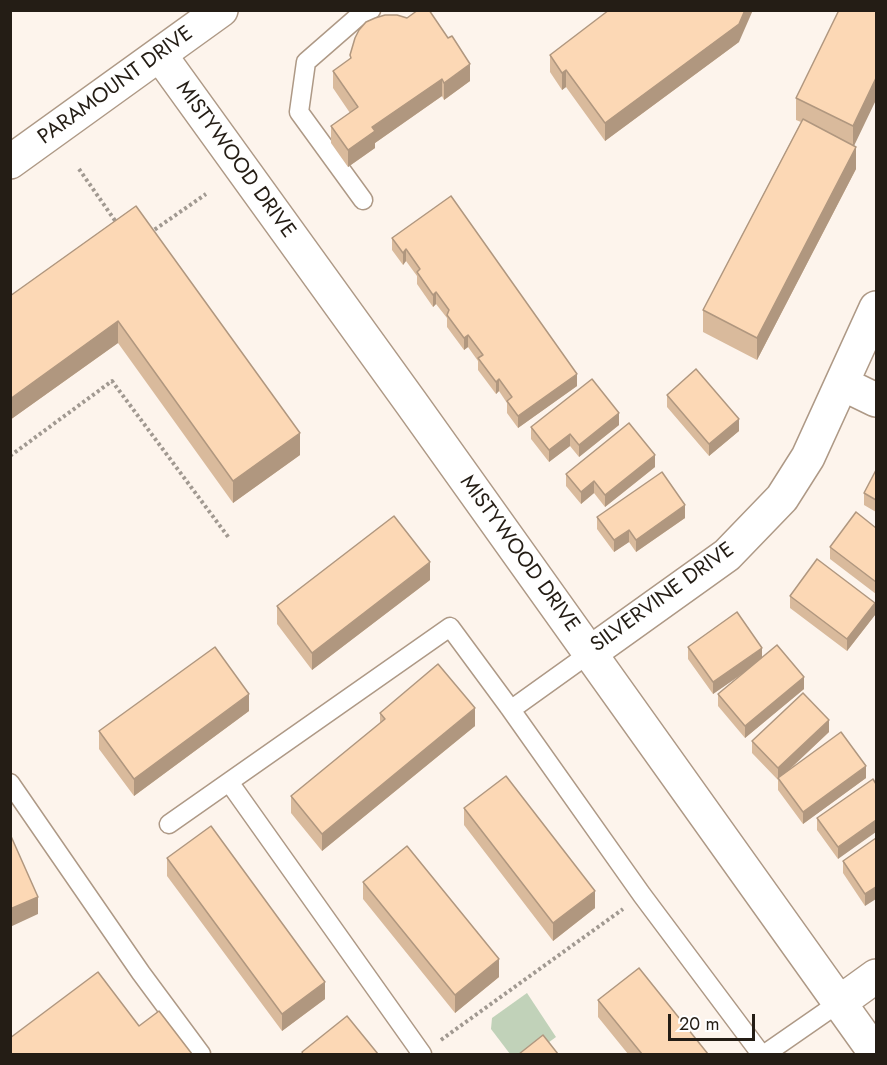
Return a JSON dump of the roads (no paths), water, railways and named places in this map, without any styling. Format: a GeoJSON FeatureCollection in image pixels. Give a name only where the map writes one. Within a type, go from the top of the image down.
{"type":"FeatureCollection","features":[{"type":"Feature","properties":{"kind":"street","name":"PARAMOUNT DRIVE"},"geometry":{"type":"LineString","coordinates":[[10,162],[221,10]]}},
{"type":"Feature","properties":{"kind":"street","name":"MISTYWOOD DRIVE"},"geometry":{"type":"LineString","coordinates":[[160,56],[406,395],[876,1054]]}},
{"type":"Feature","properties":{"kind":"street","name":"SILVERVINE DRIVE"},"geometry":{"type":"LineString","coordinates":[[590,653],[727,555],[783,498],[808,457],[876,308]]}},
{"type":"Feature","properties":{"kind":"street"},"geometry":{"type":"LineString","coordinates":[[843,384],[876,400]]}},
{"type":"Feature","properties":{"kind":"street"},"geometry":{"type":"LineString","coordinates":[[840,1002],[876,976]]}},
{"type":"Feature","properties":{"kind":"lane"},"geometry":{"type":"LineString","coordinates":[[363,200],[299,112],[306,62],[361,14],[371,10]]}},
{"type":"Feature","properties":{"kind":"lane"},"geometry":{"type":"LineString","coordinates":[[169,824],[450,627],[642,895],[763,1054],[840,1002]]}},
{"type":"Feature","properties":{"kind":"lane","name":"SILVERVINE DRIVE"},"geometry":{"type":"LineString","coordinates":[[509,707],[516,706],[590,653]]}},
{"type":"Feature","properties":{"kind":"lane"},"geometry":{"type":"LineString","coordinates":[[229,782],[422,1054]]}},
{"type":"Feature","properties":{"kind":"lane"},"geometry":{"type":"LineString","coordinates":[[10,783],[141,973],[201,1054]]}}]}
